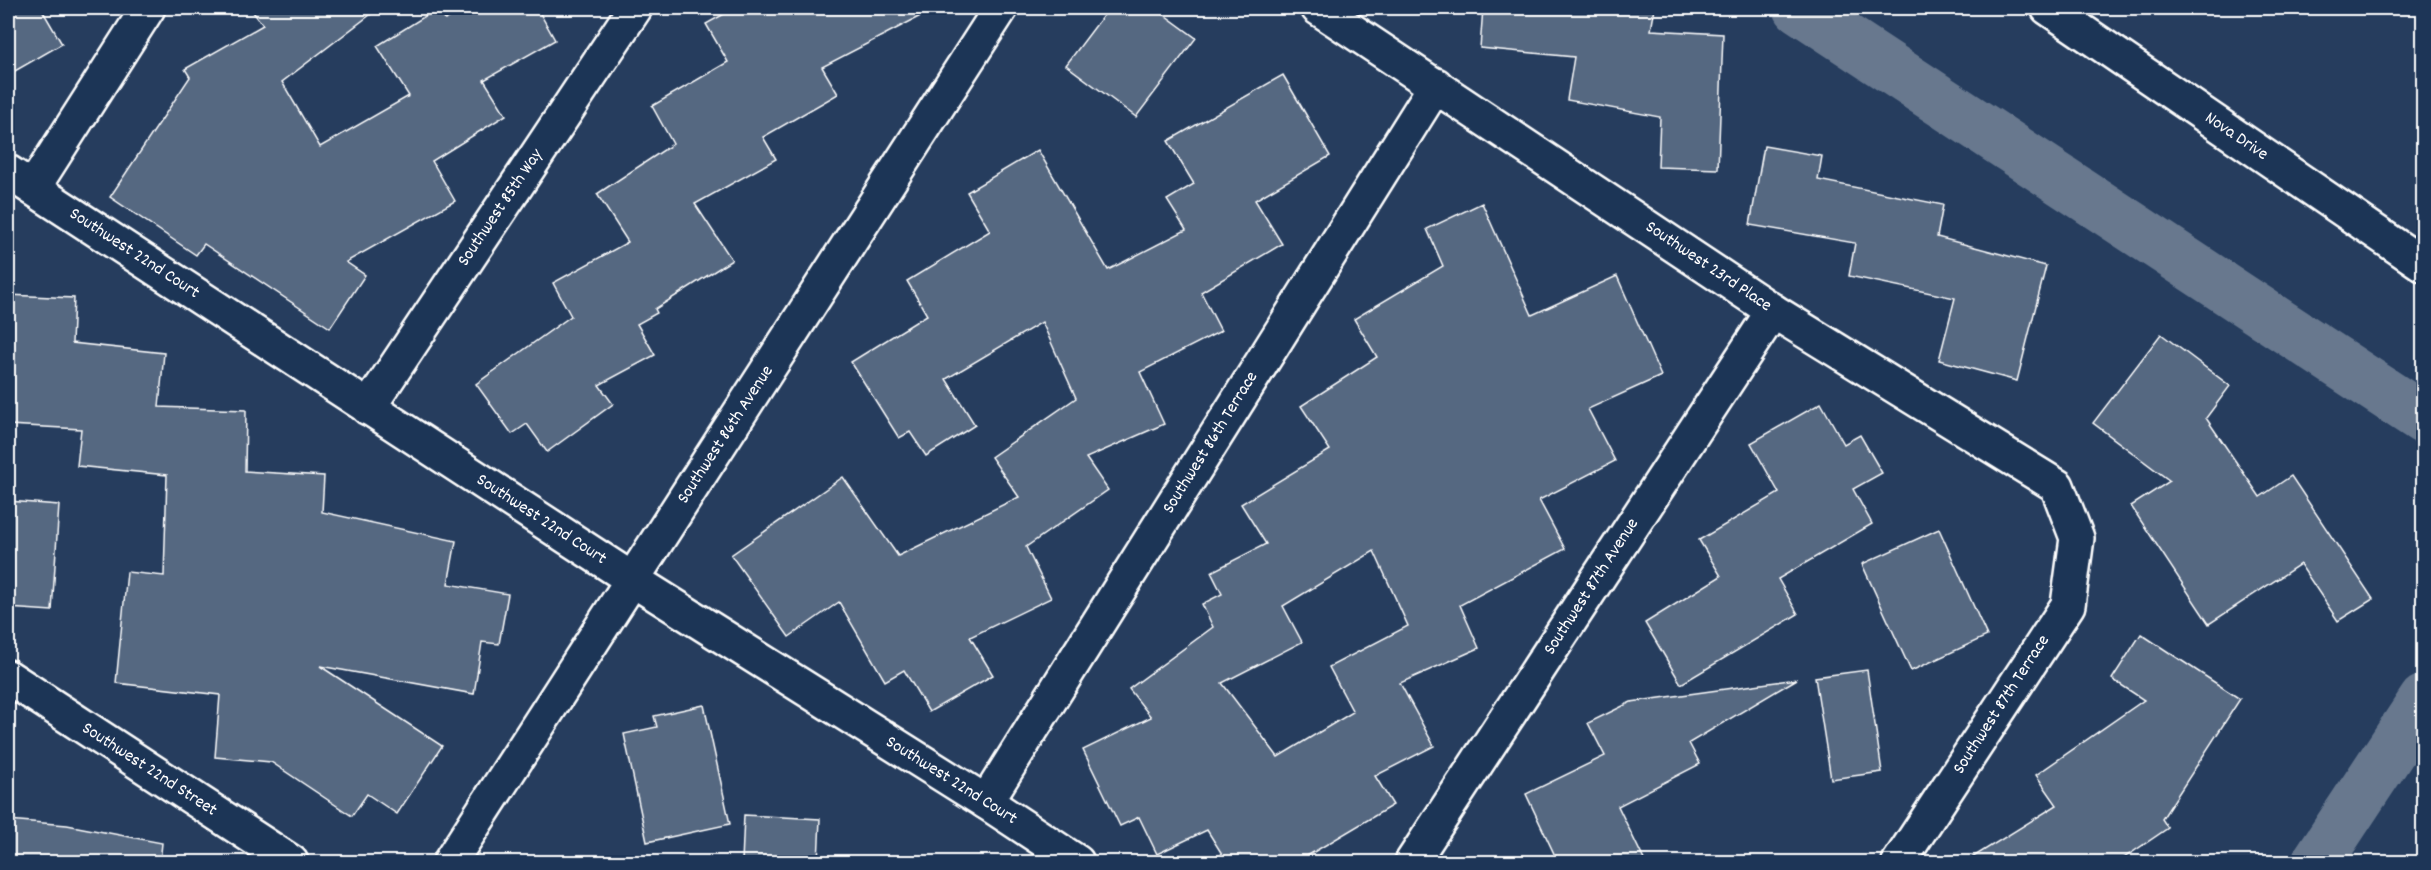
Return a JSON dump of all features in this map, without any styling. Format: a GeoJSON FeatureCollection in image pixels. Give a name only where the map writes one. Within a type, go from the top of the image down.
{"type":"FeatureCollection","features":[{"type":"Feature","properties":{"kind":"street"},"geometry":{"type":"LineString","coordinates":[[20,180],[148,8]]}},
{"type":"Feature","properties":{"kind":"street","name":"Southwest 85th Way"},"geometry":{"type":"LineString","coordinates":[[368,408],[635,8]]}},
{"type":"Feature","properties":{"kind":"street","name":"Southwest 86th Avenue"},"geometry":{"type":"LineString","coordinates":[[450,862],[1001,8]]}},
{"type":"Feature","properties":{"kind":"street","name":"Southwest 23rd Place"},"geometry":{"type":"LineString","coordinates":[[1318,8],[1773,311],[2057,486],[2077,538]]}},
{"type":"Feature","properties":{"kind":"street","name":"Nova Drive"},"geometry":{"type":"LineString","coordinates":[[2048,8],[2424,265]]}},
{"type":"Feature","properties":{"kind":"street","name":"Southwest 86th Terrace"},"geometry":{"type":"LineString","coordinates":[[986,802],[1436,85]]}},
{"type":"Feature","properties":{"kind":"street","name":"Southwest 22nd Court"},"geometry":{"type":"LineString","coordinates":[[20,180],[633,580],[986,802],[1077,862]]}},
{"type":"Feature","properties":{"kind":"street","name":"Southwest 87th Avenue"},"geometry":{"type":"LineString","coordinates":[[1412,862],[1773,311]]}},
{"type":"Feature","properties":{"kind":"street","name":"Southwest 87th Terrace"},"geometry":{"type":"LineString","coordinates":[[1899,862],[2068,605],[2077,538]]}},
{"type":"Feature","properties":{"kind":"street","name":"Southwest 22nd Street"},"geometry":{"type":"LineString","coordinates":[[8,677],[291,862]]}},
{"type":"Feature","properties":{"kind":"building"},"geometry":{"type":"Polygon","coordinates":[[[8,8],[41,8],[62,44],[8,75],[8,8]]]}},
{"type":"Feature","properties":{"kind":"building"},"geometry":{"type":"Polygon","coordinates":[[[250,8],[379,8],[282,82],[320,147],[409,96],[377,46],[438,8],[445,20],[467,8],[537,8],[555,40],[484,80],[506,115],[432,161],[455,201],[346,262],[365,275],[330,328],[204,244],[196,255],[110,197],[190,77],[185,69],[263,25],[250,8]]]}},
{"type":"Feature","properties":{"kind":"building"},"geometry":{"type":"Polygon","coordinates":[[[735,8],[936,8],[822,67],[838,94],[763,137],[776,159],[695,204],[732,260],[655,309],[657,313],[637,324],[655,355],[599,385],[613,404],[547,452],[527,424],[512,434],[476,384],[571,316],[553,283],[628,242],[597,194],[673,144],[652,106],[728,62],[706,24],[735,8]]]}},
{"type":"Feature","properties":{"kind":"building"},"geometry":{"type":"Polygon","coordinates":[[[1109,8],[1155,8],[1196,38],[1136,117],[1066,65],[1109,8]]]}},
{"type":"Feature","properties":{"kind":"building"},"geometry":{"type":"Polygon","coordinates":[[[1483,8],[1655,8],[1651,30],[1723,34],[1718,169],[1658,167],[1660,117],[1567,100],[1574,57],[1480,48],[1483,8]]]}},
{"type":"Feature","properties":{"kind":"building"},"geometry":{"type":"Polygon","coordinates":[[[1283,75],[1330,156],[1255,200],[1282,244],[1201,292],[1221,331],[1140,372],[1164,424],[1086,458],[1108,490],[1026,547],[1051,598],[970,637],[993,675],[929,712],[904,670],[885,681],[839,602],[789,637],[731,555],[843,477],[898,556],[1019,497],[991,457],[1076,398],[1042,322],[946,379],[975,425],[926,456],[910,432],[899,438],[851,362],[927,315],[907,281],[990,231],[967,192],[1038,150],[1108,270],[1186,230],[1167,200],[1194,184],[1168,141],[1283,75]]]}},
{"type":"Feature","properties":{"kind":"building"},"geometry":{"type":"Polygon","coordinates":[[[1764,146],[1822,156],[1818,180],[1943,205],[1937,237],[2046,266],[2017,381],[1939,360],[1955,298],[1849,276],[1855,243],[1750,225],[1764,146]]]}},
{"type":"Feature","properties":{"kind":"building"},"geometry":{"type":"Polygon","coordinates":[[[1482,203],[1532,315],[1617,276],[1661,376],[1588,409],[1615,461],[1539,500],[1565,549],[1460,605],[1479,648],[1400,683],[1434,746],[1375,776],[1393,805],[1297,862],[1227,862],[1207,830],[1157,854],[1139,817],[1120,826],[1083,750],[1151,717],[1129,689],[1213,627],[1202,604],[1222,594],[1211,572],[1266,544],[1241,504],[1330,450],[1301,406],[1377,357],[1354,319],[1443,266],[1427,229],[1482,203]],[[1374,551],[1283,606],[1302,642],[1222,683],[1278,757],[1353,712],[1329,667],[1408,626],[1374,551]]]}},
{"type":"Feature","properties":{"kind":"building"},"geometry":{"type":"Polygon","coordinates":[[[8,295],[74,298],[72,343],[164,353],[159,407],[246,410],[245,471],[324,476],[322,512],[456,541],[448,584],[508,594],[499,644],[482,642],[474,694],[320,666],[442,746],[397,814],[367,794],[352,816],[271,762],[215,757],[220,695],[116,683],[127,572],[164,576],[167,475],[77,466],[81,429],[8,425],[8,295]]]}},
{"type":"Feature","properties":{"kind":"building"},"geometry":{"type":"Polygon","coordinates":[[[2161,334],[2230,386],[2206,418],[2260,497],[2291,476],[2373,599],[2338,621],[2300,564],[2209,624],[2131,506],[2170,481],[2093,423],[2161,334]]]}},
{"type":"Feature","properties":{"kind":"building"},"geometry":{"type":"Polygon","coordinates":[[[1821,403],[1844,444],[1860,435],[1882,473],[1853,489],[1872,524],[1778,579],[1798,614],[1681,684],[1645,623],[1721,576],[1699,540],[1779,493],[1751,443],[1821,403]]]}},
{"type":"Feature","properties":{"kind":"building"},"geometry":{"type":"Polygon","coordinates":[[[8,501],[59,505],[52,611],[8,608],[8,501]]]}},
{"type":"Feature","properties":{"kind":"building"},"geometry":{"type":"Polygon","coordinates":[[[1939,529],[1987,636],[1911,671],[1862,564],[1939,529]]]}},
{"type":"Feature","properties":{"kind":"building"},"geometry":{"type":"Polygon","coordinates":[[[2141,634],[2240,699],[2162,819],[2168,828],[2118,862],[1965,862],[2057,805],[2036,775],[2144,700],[2112,679],[2141,634]]]}},
{"type":"Feature","properties":{"kind":"building"},"geometry":{"type":"Polygon","coordinates":[[[1867,670],[1882,772],[1831,779],[1815,677],[1867,670]]]}},
{"type":"Feature","properties":{"kind":"building"},"geometry":{"type":"Polygon","coordinates":[[[1797,679],[1689,743],[1700,764],[1618,806],[1645,862],[1558,862],[1526,794],[1605,756],[1588,723],[1631,702],[1797,679]]]}},
{"type":"Feature","properties":{"kind":"building"},"geometry":{"type":"Polygon","coordinates":[[[704,705],[730,824],[647,842],[624,734],[657,727],[654,716],[704,705]]]}},
{"type":"Feature","properties":{"kind":"building"},"geometry":{"type":"Polygon","coordinates":[[[744,815],[820,819],[818,862],[742,862],[744,815]]]}},
{"type":"Feature","properties":{"kind":"building"},"geometry":{"type":"Polygon","coordinates":[[[8,820],[67,825],[162,843],[160,862],[8,862],[8,820]]]}},
{"type":"Feature","properties":{"kind":"waterway"},"geometry":{"type":"LineString","coordinates":[[1799,8],[2424,419]]}},
{"type":"Feature","properties":{"kind":"waterway"},"geometry":{"type":"LineString","coordinates":[[2317,862],[2424,700]]}}]}
